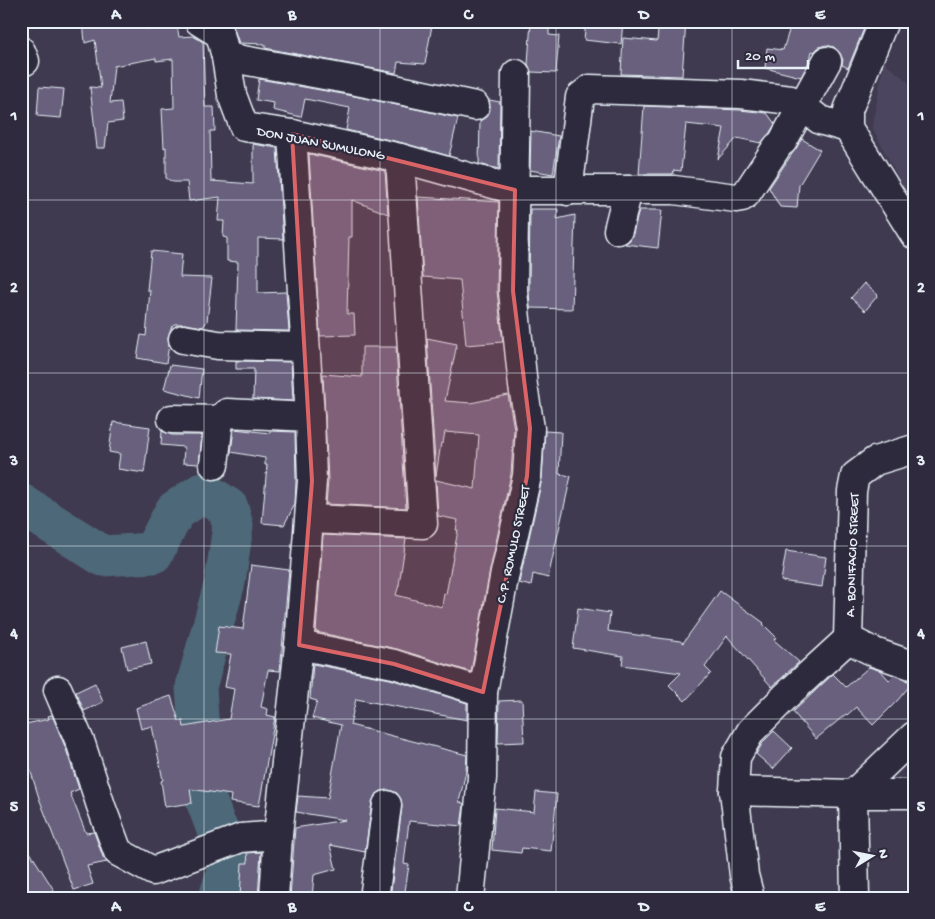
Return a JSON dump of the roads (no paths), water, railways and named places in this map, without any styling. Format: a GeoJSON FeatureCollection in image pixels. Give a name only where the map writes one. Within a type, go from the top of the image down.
{"type":"FeatureCollection","features":[{"type":"Feature","properties":{"kind":"street","name":"DON JUAN SUMULONG"},"geometry":{"type":"LineString","coordinates":[[199,21],[220,34],[232,95],[244,127],[292,134],[400,158],[515,190],[674,190],[742,197],[746,194],[780,144],[803,107]]}},
{"type":"Feature","properties":{"kind":"street"},"geometry":{"type":"LineString","coordinates":[[884,21],[848,110],[848,128],[914,234]]}},
{"type":"Feature","properties":{"kind":"street"},"geometry":{"type":"LineString","coordinates":[[226,57],[357,81],[475,106]]}},
{"type":"Feature","properties":{"kind":"street"},"geometry":{"type":"LineString","coordinates":[[803,107],[827,61]]}},
{"type":"Feature","properties":{"kind":"street","name":"C.P. ROMULO STREET"},"geometry":{"type":"LineString","coordinates":[[470,898],[482,778],[483,692],[527,466],[530,428],[523,386],[513,291],[516,74]]}},
{"type":"Feature","properties":{"kind":"street"},"geometry":{"type":"LineString","coordinates":[[568,191],[580,97],[590,89],[741,94],[791,100],[820,120],[848,128]]}},
{"type":"Feature","properties":{"kind":"street"},"geometry":{"type":"LineString","coordinates":[[274,898],[278,835],[299,645],[312,480],[310,417],[292,134]]}},
{"type":"Feature","properties":{"kind":"street"},"geometry":{"type":"LineString","coordinates":[[310,519],[423,524],[400,158]]}},
{"type":"Feature","properties":{"kind":"street"},"geometry":{"type":"LineString","coordinates":[[618,230],[628,190]]}},
{"type":"Feature","properties":{"kind":"street"},"geometry":{"type":"LineString","coordinates":[[183,339],[218,345],[305,347]]}},
{"type":"Feature","properties":{"kind":"street"},"geometry":{"type":"LineString","coordinates":[[172,419],[219,420],[227,413],[310,417]]}},
{"type":"Feature","properties":{"kind":"street"},"geometry":{"type":"LineString","coordinates":[[214,465],[219,420]]}},
{"type":"Feature","properties":{"kind":"street","name":"A. BONIFACIO STREET"},"geometry":{"type":"LineString","coordinates":[[848,639],[852,492],[856,476],[875,461],[914,449]]}},
{"type":"Feature","properties":{"kind":"street"},"geometry":{"type":"LineString","coordinates":[[750,898],[744,875],[734,791],[736,758],[751,731],[848,639],[874,652],[913,661]]}},
{"type":"Feature","properties":{"kind":"street"},"geometry":{"type":"LineString","coordinates":[[299,645],[394,664],[483,692]]}},
{"type":"Feature","properties":{"kind":"street"},"geometry":{"type":"LineString","coordinates":[[58,690],[82,744],[101,806],[118,852],[153,871],[229,842],[278,835]]}},
{"type":"Feature","properties":{"kind":"street"},"geometry":{"type":"LineString","coordinates":[[855,898],[853,794],[914,736]]}},
{"type":"Feature","properties":{"kind":"street"},"geometry":{"type":"LineString","coordinates":[[734,791],[914,794]]}},
{"type":"Feature","properties":{"kind":"street"},"geometry":{"type":"LineString","coordinates":[[374,898],[387,805]]}},
{"type":"Feature","properties":{"kind":"waterway"},"geometry":{"type":"LineString","coordinates":[[21,504],[103,556],[153,553],[175,511],[204,492],[228,508],[233,526],[225,582],[196,687],[203,792],[216,827],[233,851],[219,898]]}}]}
